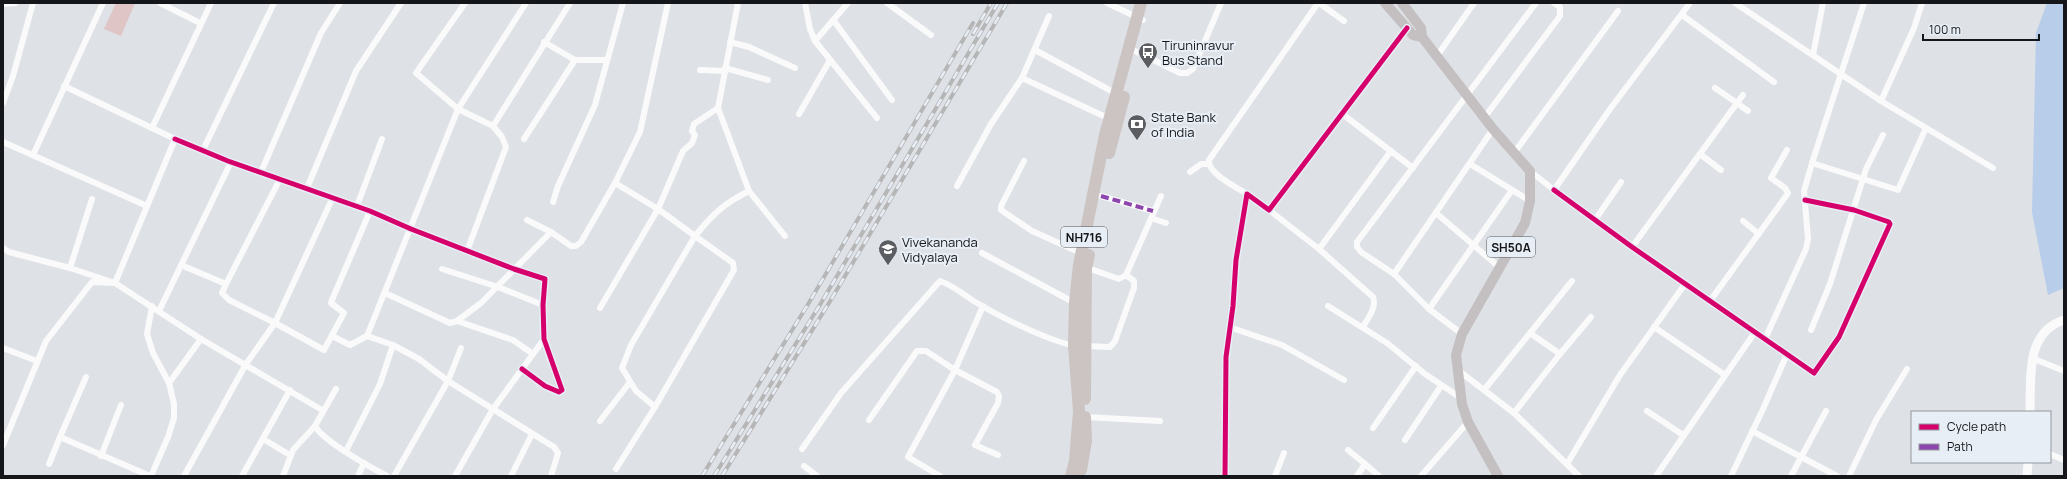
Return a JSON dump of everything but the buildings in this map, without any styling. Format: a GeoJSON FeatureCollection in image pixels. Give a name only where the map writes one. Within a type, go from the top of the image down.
{"type":"FeatureCollection","features":[{"type":"Feature","properties":{"kind":"highway","name":"NH716"},"geometry":{"type":"LineString","coordinates":[[1070,476],[1075,461],[1079,411],[1082,262],[1101,196],[1108,158],[1135,51],[1141,3]]}},
{"type":"Feature","properties":{"kind":"highway","name":"NH716"},"geometry":{"type":"LineString","coordinates":[[1079,476],[1086,441],[1080,346],[1075,303],[1110,119],[1140,19],[1148,3]]}},
{"type":"Feature","properties":{"kind":"main road"},"geometry":{"type":"LineString","coordinates":[[1384,3],[1413,35],[1422,38],[1468,95],[1493,130],[1530,171]]}},
{"type":"Feature","properties":{"kind":"main road"},"geometry":{"type":"LineString","coordinates":[[1402,3],[1422,28],[1422,38]]}},
{"type":"Feature","properties":{"kind":"main road","name":"SH50A"},"geometry":{"type":"LineString","coordinates":[[1498,476],[1468,422],[1462,398],[1456,355],[1462,334],[1525,223],[1530,201],[1530,171]]}},
{"type":"Feature","properties":{"kind":"street"},"geometry":{"type":"LineString","coordinates":[[3,4],[15,3]]}},
{"type":"Feature","properties":{"kind":"street"},"geometry":{"type":"LineString","coordinates":[[3,103],[13,76],[33,3]]}},
{"type":"Feature","properties":{"kind":"street"},"geometry":{"type":"LineString","coordinates":[[33,155],[103,3]]}},
{"type":"Feature","properties":{"kind":"street"},"geometry":{"type":"LineString","coordinates":[[160,3],[200,23]]}},
{"type":"Feature","properties":{"kind":"street"},"geometry":{"type":"LineString","coordinates":[[152,128],[200,23],[211,3]]}},
{"type":"Feature","properties":{"kind":"street"},"geometry":{"type":"LineString","coordinates":[[204,150],[274,3]]}},
{"type":"Feature","properties":{"kind":"street"},"geometry":{"type":"LineString","coordinates":[[261,172],[321,33],[340,3]]}},
{"type":"Feature","properties":{"kind":"street"},"geometry":{"type":"LineString","coordinates":[[307,188],[356,72],[401,3]]}},
{"type":"Feature","properties":{"kind":"street"},"geometry":{"type":"LineString","coordinates":[[465,3],[416,73],[458,109],[493,126],[502,137],[506,147],[468,251]]}},
{"type":"Feature","properties":{"kind":"street"},"geometry":{"type":"LineString","coordinates":[[332,336],[350,345],[367,336],[386,292],[458,109],[526,3]]}},
{"type":"Feature","properties":{"kind":"street"},"geometry":{"type":"LineString","coordinates":[[493,126],[544,42],[570,3]]}},
{"type":"Feature","properties":{"kind":"street"},"geometry":{"type":"LineString","coordinates":[[553,202],[558,186],[595,104],[623,3]]}},
{"type":"Feature","properties":{"kind":"street"},"geometry":{"type":"LineString","coordinates":[[527,220],[552,232],[571,246],[576,246],[581,242],[615,183],[640,132],[668,3]]}},
{"type":"Feature","properties":{"kind":"street"},"geometry":{"type":"LineString","coordinates":[[738,3],[718,108],[749,191],[785,236]]}},
{"type":"Feature","properties":{"kind":"street"},"geometry":{"type":"LineString","coordinates":[[805,3],[810,29],[815,42],[877,118]]}},
{"type":"Feature","properties":{"kind":"street"},"geometry":{"type":"LineString","coordinates":[[815,42],[848,3]]}},
{"type":"Feature","properties":{"kind":"street"},"geometry":{"type":"LineString","coordinates":[[887,3],[931,35]]}},
{"type":"Feature","properties":{"kind":"street"},"geometry":{"type":"LineString","coordinates":[[1107,3],[1140,19]]}},
{"type":"Feature","properties":{"kind":"street"},"geometry":{"type":"LineString","coordinates":[[1135,51],[1180,73],[1187,73],[1193,69],[1221,3]]}},
{"type":"Feature","properties":{"kind":"street"},"geometry":{"type":"LineString","coordinates":[[1344,21],[1318,3],[1209,160],[1209,164],[1212,171],[1269,210],[1319,249],[1373,297],[1375,302],[1374,308],[1363,327]]}},
{"type":"Feature","properties":{"kind":"street"},"geometry":{"type":"LineString","coordinates":[[1437,56],[1474,3]]}},
{"type":"Feature","properties":{"kind":"street"},"geometry":{"type":"LineString","coordinates":[[1462,334],[1429,309],[1394,274],[1361,252],[1357,247],[1357,242],[1536,3]]}},
{"type":"Feature","properties":{"kind":"street"},"geometry":{"type":"LineString","coordinates":[[1484,118],[1560,16],[1560,7],[1554,3]]}},
{"type":"Feature","properties":{"kind":"street"},"geometry":{"type":"LineString","coordinates":[[1554,190],[1610,109],[1690,3]]}},
{"type":"Feature","properties":{"kind":"street"},"geometry":{"type":"LineString","coordinates":[[1735,3],[1881,101],[1993,168]]}},
{"type":"Feature","properties":{"kind":"street"},"geometry":{"type":"LineString","coordinates":[[1812,55],[1822,3]]}},
{"type":"Feature","properties":{"kind":"street"},"geometry":{"type":"LineString","coordinates":[[1765,339],[1806,249],[1808,239],[1804,191],[1840,74],[1864,3]]}},
{"type":"Feature","properties":{"kind":"street"},"geometry":{"type":"LineString","coordinates":[[1881,101],[1914,28],[1922,3]]}},
{"type":"Feature","properties":{"kind":"street"},"geometry":{"type":"LineString","coordinates":[[1514,153],[1618,11]]}},
{"type":"Feature","properties":{"kind":"street"},"geometry":{"type":"LineString","coordinates":[[1682,15],[1774,82]]}},
{"type":"Feature","properties":{"kind":"street"},"geometry":{"type":"LineString","coordinates":[[957,186],[991,124],[1022,78],[1049,16]]}},
{"type":"Feature","properties":{"kind":"street"},"geometry":{"type":"LineString","coordinates":[[834,21],[892,100]]}},
{"type":"Feature","properties":{"kind":"street"},"geometry":{"type":"LineString","coordinates":[[1269,210],[1341,113],[1407,28]]}},
{"type":"Feature","properties":{"kind":"street"},"geometry":{"type":"LineString","coordinates":[[544,42],[575,60],[606,60]]}},
{"type":"Feature","properties":{"kind":"street"},"geometry":{"type":"LineString","coordinates":[[730,42],[749,47],[795,68]]}},
{"type":"Feature","properties":{"kind":"street"},"geometry":{"type":"LineString","coordinates":[[1035,50],[1117,94]]}},
{"type":"Feature","properties":{"kind":"street"},"geometry":{"type":"LineString","coordinates":[[524,139],[575,60]]}},
{"type":"Feature","properties":{"kind":"street"},"geometry":{"type":"LineString","coordinates":[[799,114],[830,60]]}},
{"type":"Feature","properties":{"kind":"street"},"geometry":{"type":"LineString","coordinates":[[700,70],[725,70],[768,80]]}},
{"type":"Feature","properties":{"kind":"street"},"geometry":{"type":"LineString","coordinates":[[1022,78],[1110,119]]}},
{"type":"Feature","properties":{"kind":"street"},"geometry":{"type":"LineString","coordinates":[[64,86],[152,128],[231,162],[357,206],[514,270],[545,279],[543,305],[544,339],[562,390],[559,392],[545,386],[522,369]]}},
{"type":"Feature","properties":{"kind":"street"},"geometry":{"type":"LineString","coordinates":[[1715,88],[1748,111]]}},
{"type":"Feature","properties":{"kind":"street"},"geometry":{"type":"LineString","coordinates":[[1632,247],[1743,95]]}},
{"type":"Feature","properties":{"kind":"street"},"geometry":{"type":"LineString","coordinates":[[600,308],[658,209],[683,151],[692,143],[695,135],[692,131],[694,124],[718,108]]}},
{"type":"Feature","properties":{"kind":"street"},"geometry":{"type":"LineString","coordinates":[[1341,113],[1413,168]]}},
{"type":"Feature","properties":{"kind":"street"},"geometry":{"type":"LineString","coordinates":[[1812,163],[1898,190],[1926,128]]}},
{"type":"Feature","properties":{"kind":"street"},"geometry":{"type":"LineString","coordinates":[[1394,274],[1493,130]]}},
{"type":"Feature","properties":{"kind":"street"},"geometry":{"type":"LineString","coordinates":[[1811,330],[1830,284],[1863,179],[1884,135]]}},
{"type":"Feature","properties":{"kind":"street"},"geometry":{"type":"LineString","coordinates":[[115,283],[175,138]]}},
{"type":"Feature","properties":{"kind":"street"},"geometry":{"type":"LineString","coordinates":[[357,206],[382,139]]}},
{"type":"Feature","properties":{"kind":"street"},"geometry":{"type":"LineString","coordinates":[[3,142],[147,206]]}},
{"type":"Feature","properties":{"kind":"street"},"geometry":{"type":"LineString","coordinates":[[1710,301],[1788,193],[1785,188],[1771,178],[1787,150]]}},
{"type":"Feature","properties":{"kind":"street"},"geometry":{"type":"LineString","coordinates":[[1319,249],[1391,151]]}},
{"type":"Feature","properties":{"kind":"street"},"geometry":{"type":"LineString","coordinates":[[1700,154],[1721,170]]}},
{"type":"Feature","properties":{"kind":"street"},"geometry":{"type":"LineString","coordinates":[[1024,161],[1001,206],[1001,210],[1082,262],[1119,279],[1126,275],[1153,211],[1161,196]]}},
{"type":"Feature","properties":{"kind":"street"},"geometry":{"type":"LineString","coordinates":[[159,311],[231,162]]}},
{"type":"Feature","properties":{"kind":"street"},"geometry":{"type":"LineString","coordinates":[[1190,172],[1201,164],[1209,164]]}},
{"type":"Feature","properties":{"kind":"street"},"geometry":{"type":"LineString","coordinates":[[1470,164],[1530,201]]}},
{"type":"Feature","properties":{"kind":"street"},"geometry":{"type":"LineString","coordinates":[[1530,171],[1632,247],[1812,373],[1815,373],[1839,337],[1890,224],[1889,222],[1854,210],[1805,200]]}},
{"type":"Feature","properties":{"kind":"street"},"geometry":{"type":"LineString","coordinates":[[280,179],[222,293],[229,300],[324,350],[344,313],[331,303],[370,211]]}},
{"type":"Feature","properties":{"kind":"street"},"geometry":{"type":"LineString","coordinates":[[1595,220],[1621,182]]}},
{"type":"Feature","properties":{"kind":"street"},"geometry":{"type":"LineString","coordinates":[[615,183],[658,209],[733,263],[734,270],[655,407],[616,469]]}},
{"type":"Feature","properties":{"kind":"street"},"geometry":{"type":"LineString","coordinates":[[1429,309],[1512,190]]}},
{"type":"Feature","properties":{"kind":"street"},"geometry":{"type":"LineString","coordinates":[[655,407],[630,382],[622,368],[631,345],[695,236],[707,221],[726,203],[749,191]]}},
{"type":"Feature","properties":{"kind":"street"},"geometry":{"type":"LineString","coordinates":[[1225,476],[1226,357],[1229,327],[1234,306],[1236,260],[1241,222],[1247,194]]}},
{"type":"Feature","properties":{"kind":"street"},"geometry":{"type":"LineString","coordinates":[[1101,196],[1153,211]]}},
{"type":"Feature","properties":{"kind":"street"},"geometry":{"type":"LineString","coordinates":[[184,476],[246,364],[275,324],[333,198]]}},
{"type":"Feature","properties":{"kind":"street"},"geometry":{"type":"LineString","coordinates":[[70,268],[92,199]]}},
{"type":"Feature","properties":{"kind":"street"},"geometry":{"type":"LineString","coordinates":[[1436,213],[1499,267]]}},
{"type":"Feature","properties":{"kind":"street"},"geometry":{"type":"LineString","coordinates":[[1151,218],[1166,223]]}},
{"type":"Feature","properties":{"kind":"street"},"geometry":{"type":"LineString","coordinates":[[1743,221],[1759,234]]}},
{"type":"Feature","properties":{"kind":"street"},"geometry":{"type":"LineString","coordinates":[[457,322],[481,304],[552,232]]}},
{"type":"Feature","properties":{"kind":"street"},"geometry":{"type":"LineString","coordinates":[[3,248],[9,252],[70,268],[115,283],[202,339],[322,410]]}},
{"type":"Feature","properties":{"kind":"street"},"geometry":{"type":"LineString","coordinates":[[982,253],[1075,303]]}},
{"type":"Feature","properties":{"kind":"street"},"geometry":{"type":"LineString","coordinates":[[180,265],[226,284]]}},
{"type":"Feature","properties":{"kind":"street"},"geometry":{"type":"LineString","coordinates":[[442,269],[498,287],[543,305]]}},
{"type":"Feature","properties":{"kind":"street"},"geometry":{"type":"LineString","coordinates":[[802,449],[841,393],[940,281],[946,283],[983,306],[1043,336],[1080,346],[1110,347],[1115,341],[1134,288],[1134,281],[1126,275]]}},
{"type":"Feature","properties":{"kind":"street"},"geometry":{"type":"LineString","coordinates":[[3,445],[46,341],[92,282],[115,283]]}},
{"type":"Feature","properties":{"kind":"street"},"geometry":{"type":"LineString","coordinates":[[1484,390],[1572,282]]}},
{"type":"Feature","properties":{"kind":"street"},"geometry":{"type":"LineString","coordinates":[[1567,464],[1620,375],[1685,284]]}},
{"type":"Feature","properties":{"kind":"street"},"geometry":{"type":"LineString","coordinates":[[386,292],[450,323],[457,322],[513,340],[533,354]]}},
{"type":"Feature","properties":{"kind":"street"},"geometry":{"type":"LineString","coordinates":[[60,437],[150,476],[168,437],[174,418],[174,404],[169,383],[153,353],[147,334],[152,306]]}},
{"type":"Feature","properties":{"kind":"street"},"geometry":{"type":"LineString","coordinates":[[936,475],[908,457],[955,370],[983,306]]}},
{"type":"Feature","properties":{"kind":"street"},"geometry":{"type":"LineString","coordinates":[[1328,306],[1387,343],[1441,386],[1462,398]]}},
{"type":"Feature","properties":{"kind":"street"},"geometry":{"type":"LineString","coordinates":[[1514,413],[1591,317]]}},
{"type":"Feature","properties":{"kind":"street"},"geometry":{"type":"LineString","coordinates":[[2030,411],[2032,358],[2038,340],[2046,329],[2055,322],[2064,320]]}},
{"type":"Feature","properties":{"kind":"street"},"geometry":{"type":"LineString","coordinates":[[1229,327],[1282,345],[1344,380]]}},
{"type":"Feature","properties":{"kind":"street"},"geometry":{"type":"LineString","coordinates":[[1654,327],[1725,375]]}},
{"type":"Feature","properties":{"kind":"street"},"geometry":{"type":"LineString","coordinates":[[1656,476],[1755,332]]}},
{"type":"Feature","properties":{"kind":"street"},"geometry":{"type":"LineString","coordinates":[[1530,333],[1560,354]]}},
{"type":"Feature","properties":{"kind":"street"},"geometry":{"type":"LineString","coordinates":[[367,336],[393,345],[419,359],[448,381],[557,449],[557,457],[551,476]]}},
{"type":"Feature","properties":{"kind":"street"},"geometry":{"type":"LineString","coordinates":[[169,383],[202,339]]}},
{"type":"Feature","properties":{"kind":"street"},"geometry":{"type":"LineString","coordinates":[[456,476],[493,409],[544,339]]}},
{"type":"Feature","properties":{"kind":"street"},"geometry":{"type":"LineString","coordinates":[[346,451],[380,384],[393,345]]}},
{"type":"Feature","properties":{"kind":"street"},"geometry":{"type":"LineString","coordinates":[[3,348],[37,361]]}},
{"type":"Feature","properties":{"kind":"street"},"geometry":{"type":"LineString","coordinates":[[394,476],[448,381],[461,348]]}},
{"type":"Feature","properties":{"kind":"street"},"geometry":{"type":"LineString","coordinates":[[869,420],[917,351],[926,351],[955,370],[997,392],[999,396],[998,403],[975,445],[998,455]]}},
{"type":"Feature","properties":{"kind":"street"},"geometry":{"type":"LineString","coordinates":[[1731,476],[1786,354]]}},
{"type":"Feature","properties":{"kind":"street"},"geometry":{"type":"LineString","coordinates":[[2032,358],[2064,371]]}},
{"type":"Feature","properties":{"kind":"street"},"geometry":{"type":"LineString","coordinates":[[1373,428],[1416,366]]}},
{"type":"Feature","properties":{"kind":"street"},"geometry":{"type":"LineString","coordinates":[[1850,476],[1876,420],[1906,369]]}},
{"type":"Feature","properties":{"kind":"street"},"geometry":{"type":"LineString","coordinates":[[1458,371],[1514,413],[1579,476]]}},
{"type":"Feature","properties":{"kind":"street"},"geometry":{"type":"LineString","coordinates":[[49,464],[86,377]]}},
{"type":"Feature","properties":{"kind":"street"},"geometry":{"type":"LineString","coordinates":[[600,421],[630,382]]}},
{"type":"Feature","properties":{"kind":"street"},"geometry":{"type":"LineString","coordinates":[[1405,440],[1441,386]]}},
{"type":"Feature","properties":{"kind":"street"},"geometry":{"type":"LineString","coordinates":[[283,476],[290,455],[315,426],[322,410],[336,388]]}},
{"type":"Feature","properties":{"kind":"street"},"geometry":{"type":"LineString","coordinates":[[242,476],[290,390]]}},
{"type":"Feature","properties":{"kind":"street"},"geometry":{"type":"LineString","coordinates":[[101,456],[121,405]]}},
{"type":"Feature","properties":{"kind":"street"},"geometry":{"type":"LineString","coordinates":[[1647,411],[1683,435]]}},
{"type":"Feature","properties":{"kind":"street"},"geometry":{"type":"LineString","coordinates":[[1791,476],[1826,411]]}},
{"type":"Feature","properties":{"kind":"street"},"geometry":{"type":"LineString","coordinates":[[1085,417],[1160,421]]}},
{"type":"Feature","properties":{"kind":"street"},"geometry":{"type":"LineString","coordinates":[[1421,476],[1468,422]]}},
{"type":"Feature","properties":{"kind":"street"},"geometry":{"type":"LineString","coordinates":[[315,426],[318,431],[346,451],[387,476]]}},
{"type":"Feature","properties":{"kind":"street"},"geometry":{"type":"LineString","coordinates":[[1752,431],[1802,456],[1837,476]]}},
{"type":"Feature","properties":{"kind":"street"},"geometry":{"type":"LineString","coordinates":[[511,476],[532,434]]}},
{"type":"Feature","properties":{"kind":"street"},"geometry":{"type":"LineString","coordinates":[[263,438],[290,455]]}},
{"type":"Feature","properties":{"kind":"street"},"geometry":{"type":"LineString","coordinates":[[1348,450],[1379,476]]}},
{"type":"Feature","properties":{"kind":"street"},"geometry":{"type":"LineString","coordinates":[[1276,476],[1284,453]]}},
{"type":"Feature","properties":{"kind":"street"},"geometry":{"type":"LineString","coordinates":[[2051,454],[2064,460]]}},
{"type":"Feature","properties":{"kind":"street"},"geometry":{"type":"LineString","coordinates":[[358,476],[364,463]]}},
{"type":"Feature","properties":{"kind":"street"},"geometry":{"type":"LineString","coordinates":[[2027,476],[2028,463]]}},
{"type":"Feature","properties":{"kind":"street"},"geometry":{"type":"LineString","coordinates":[[1357,476],[1365,464]]}},
{"type":"Feature","properties":{"kind":"street"},"geometry":{"type":"LineString","coordinates":[[804,466],[817,476]]}},
{"type":"Feature","properties":{"kind":"shaded area"},"geometry":{"type":"Polygon","coordinates":[[[116,3],[135,3],[121,36],[104,29],[116,3]]]}},
{"type":"Feature","properties":{"kind":"water"},"geometry":{"type":"Polygon","coordinates":[[[2047,3],[2064,3],[2064,288],[2048,295],[2032,212],[2036,33],[2047,3]]]}},
{"type":"Feature","properties":{"kind":"railway"},"geometry":{"type":"LineString","coordinates":[[973,34],[991,3]]}},
{"type":"Feature","properties":{"kind":"railway"},"geometry":{"type":"LineString","coordinates":[[714,476],[821,303],[998,3]]}},
{"type":"Feature","properties":{"kind":"railway"},"geometry":{"type":"LineString","coordinates":[[722,476],[829,303],[1007,3]]}},
{"type":"Feature","properties":{"kind":"railway"},"geometry":{"type":"LineString","coordinates":[[702,476],[807,306],[973,23]]}},
{"type":"Feature","properties":{"kind":"marked path"},"geometry":{"type":"LineString","coordinates":[[1101,196],[1153,211]]}},
{"type":"Feature","properties":{"kind":"cycle path"},"geometry":{"type":"LineString","coordinates":[[1225,476],[1226,357],[1233,306],[1236,260],[1247,194],[1269,210],[1407,28]]}},
{"type":"Feature","properties":{"kind":"cycle path"},"geometry":{"type":"LineString","coordinates":[[175,139],[228,161],[370,211],[411,229],[514,269],[545,279],[543,305],[544,339],[562,390],[559,392],[545,386],[522,369]]}},
{"type":"Feature","properties":{"kind":"cycle path"},"geometry":{"type":"LineString","coordinates":[[1554,190],[1632,247],[1814,373],[1839,337],[1890,224],[1889,222],[1854,210],[1805,200]]}},
{"type":"Feature","properties":{"kind":"place","name":"Tiruninravur Bus Stand"},"geometry":{"type":"Point","coordinates":[1148,69]}},
{"type":"Feature","properties":{"kind":"place","name":"State Bank of India"},"geometry":{"type":"Point","coordinates":[1137,141]}},
{"type":"Feature","properties":{"kind":"place","name":"Vivekananda Vidyalaya"},"geometry":{"type":"Point","coordinates":[888,266]}}]}
